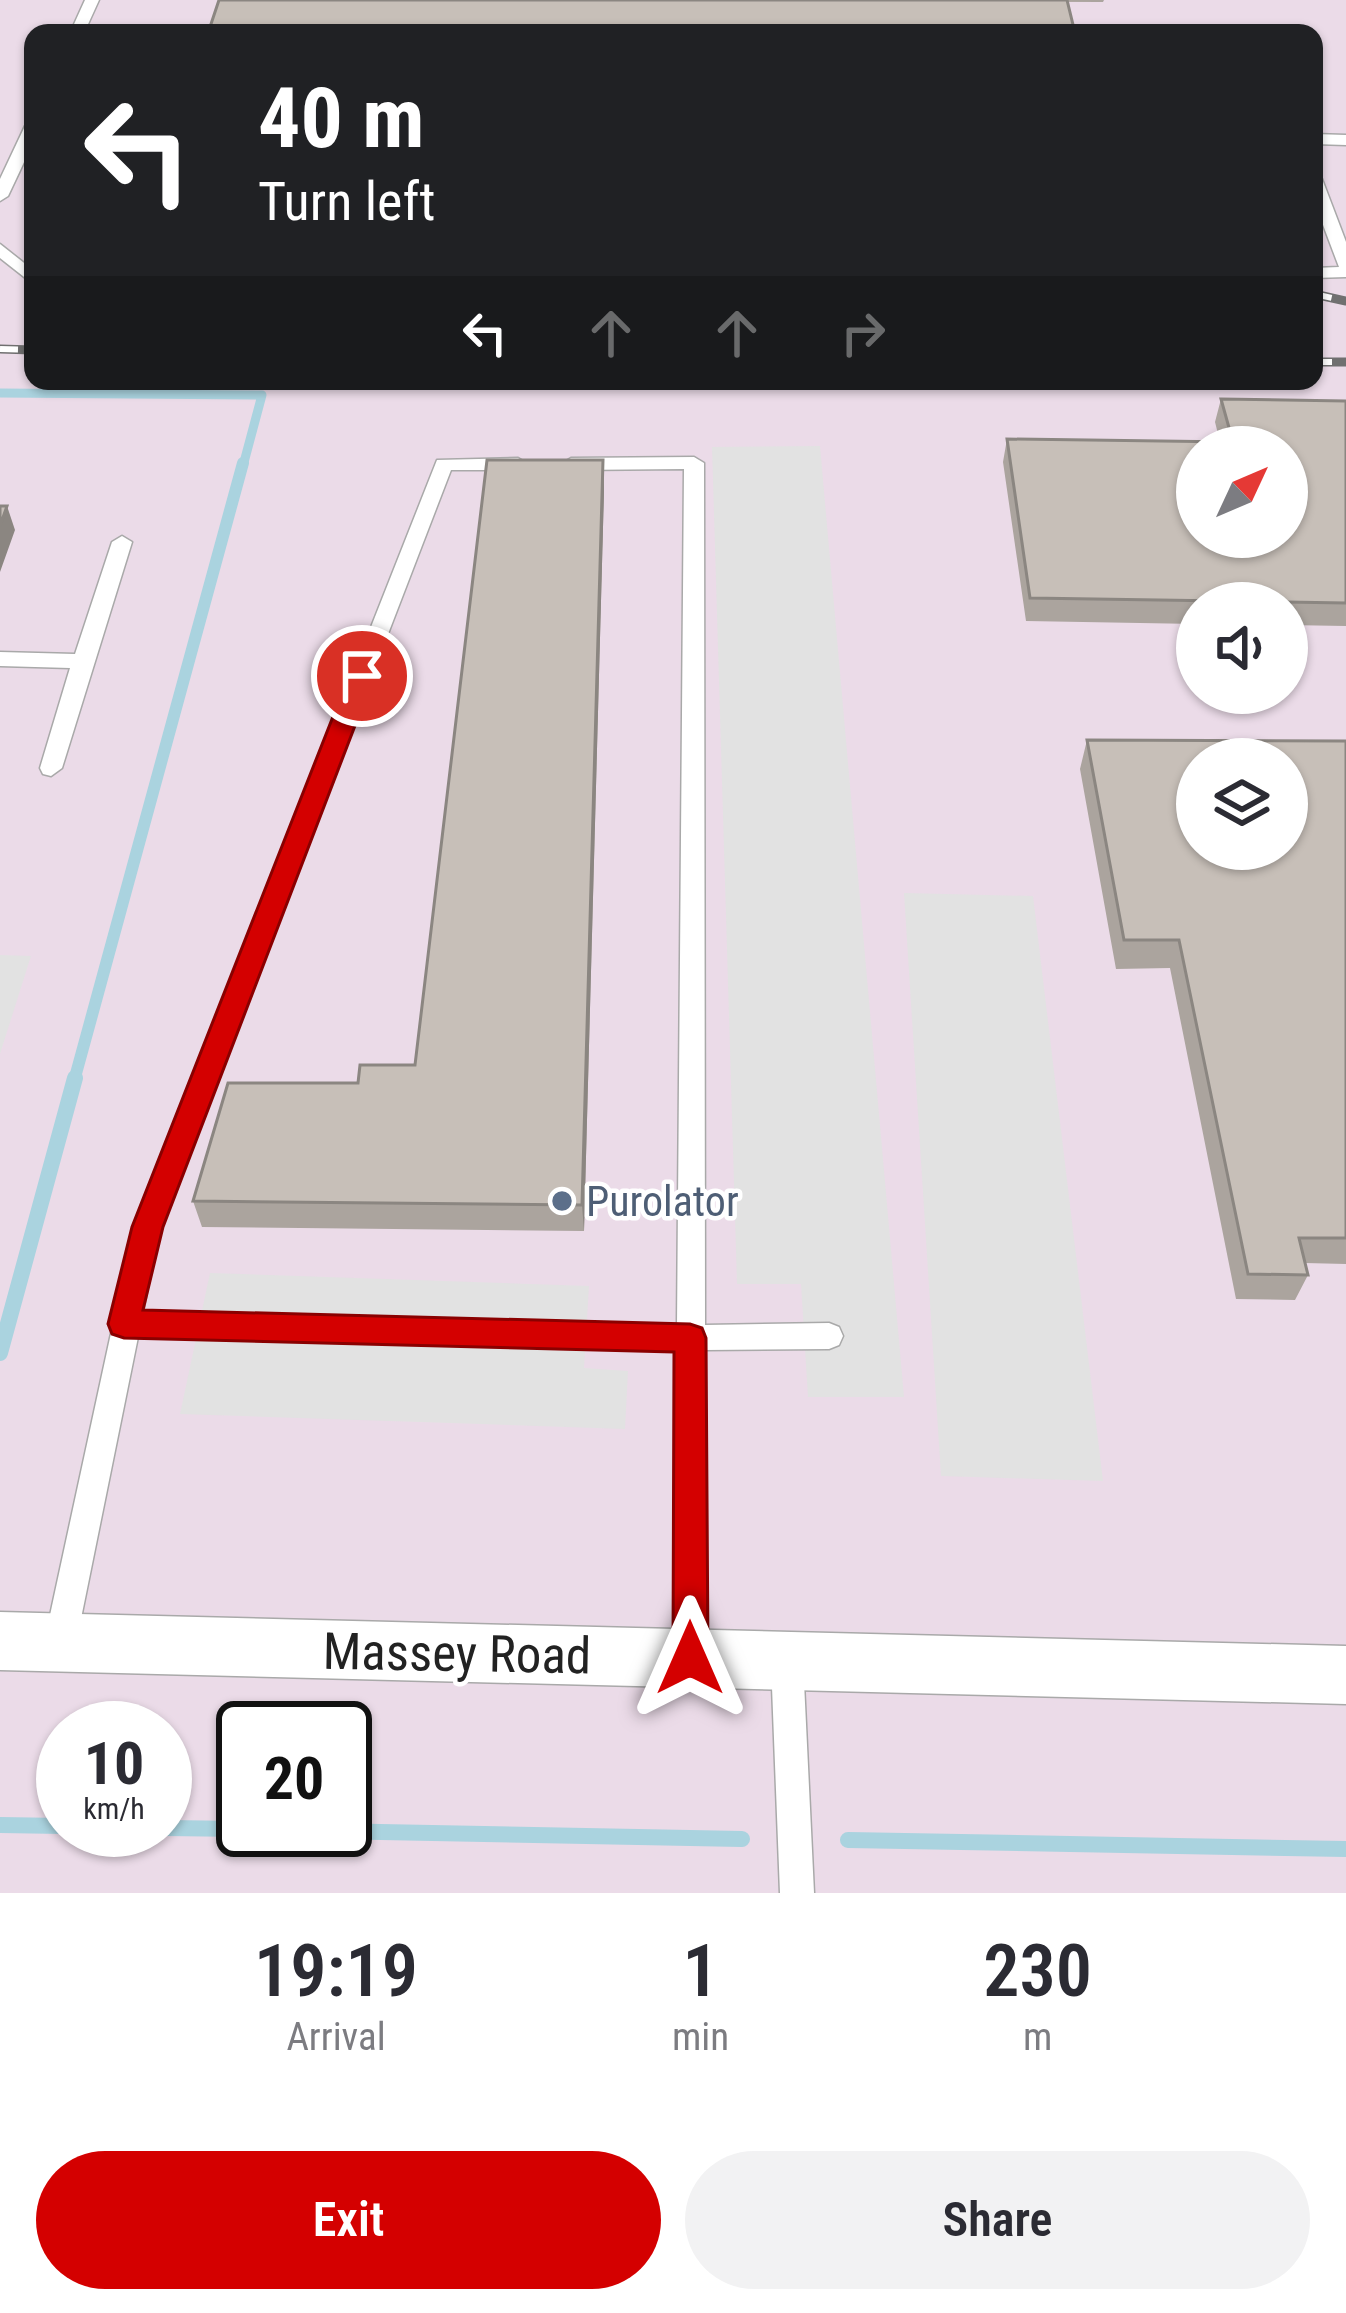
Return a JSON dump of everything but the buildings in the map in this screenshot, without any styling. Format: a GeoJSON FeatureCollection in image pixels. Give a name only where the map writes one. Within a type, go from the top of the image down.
{"type":"FeatureCollection","features":[{"type":"Feature","properties":{"kind":"street","name":"Massey Road"},"geometry":{"type":"LineString","coordinates":[[0,1641],[1346,1675]]}},
{"type":"Feature","properties":{"kind":"lane"},"geometry":{"type":"LineString","coordinates":[[0,196],[24,145]]}},
{"type":"Feature","properties":{"kind":"lane"},"geometry":{"type":"LineString","coordinates":[[1323,204],[1346,268]]}},
{"type":"Feature","properties":{"kind":"lane"},"geometry":{"type":"LineString","coordinates":[[0,249],[24,272]]}},
{"type":"Feature","properties":{"kind":"lane"},"geometry":{"type":"LineString","coordinates":[[60,1643],[147,1227],[444,464],[694,463],[690,1658]]}},
{"type":"Feature","properties":{"kind":"lane"},"geometry":{"type":"LineString","coordinates":[[51,768],[122,542]]}},
{"type":"Feature","properties":{"kind":"lane"},"geometry":{"type":"LineString","coordinates":[[0,659],[83,661]]}},
{"type":"Feature","properties":{"kind":"lane"},"geometry":{"type":"LineString","coordinates":[[124,1324],[690,1338],[829,1336]]}},
{"type":"Feature","properties":{"kind":"lane"},"geometry":{"type":"LineString","coordinates":[[787,1661],[797,1893]]}},
{"type":"Feature","properties":{"kind":"shaded area"},"geometry":{"type":"Polygon","coordinates":[[[0,0],[1346,0],[1346,1893],[0,1893],[0,0]]]}},
{"type":"Feature","properties":{"kind":"shaded area"},"geometry":{"type":"Polygon","coordinates":[[[820,446],[904,1397],[808,1397],[801,1284],[737,1284],[712,447],[820,446]]]}},
{"type":"Feature","properties":{"kind":"shaded area"},"geometry":{"type":"Polygon","coordinates":[[[904,893],[1033,896],[1103,1481],[941,1476],[904,893]]]}},
{"type":"Feature","properties":{"kind":"shaded area"},"geometry":{"type":"Polygon","coordinates":[[[0,955],[31,956],[0,1054],[0,955]]]}},
{"type":"Feature","properties":{"kind":"shaded area"},"geometry":{"type":"Polygon","coordinates":[[[210,1273],[589,1286],[584,1368],[628,1371],[625,1429],[180,1414],[210,1273]]]}},
{"type":"Feature","properties":{"kind":"waterway"},"geometry":{"type":"LineString","coordinates":[[0,393],[262,395],[243,466]]}},
{"type":"Feature","properties":{"kind":"waterway"},"geometry":{"type":"LineString","coordinates":[[74,1081],[243,463]]}},
{"type":"Feature","properties":{"kind":"waterway"},"geometry":{"type":"LineString","coordinates":[[0,1353],[75,1078]]}},
{"type":"Feature","properties":{"kind":"waterway"},"geometry":{"type":"LineString","coordinates":[[0,1825],[36,1826]]}},
{"type":"Feature","properties":{"kind":"waterway"},"geometry":{"type":"LineString","coordinates":[[192,1828],[216,1829]]}},
{"type":"Feature","properties":{"kind":"waterway"},"geometry":{"type":"LineString","coordinates":[[372,1832],[742,1839]]}},
{"type":"Feature","properties":{"kind":"waterway"},"geometry":{"type":"LineString","coordinates":[[848,1840],[1346,1849]]}},
{"type":"Feature","properties":{"kind":"railway"},"geometry":{"type":"LineString","coordinates":[[1323,296],[1346,301]]}},
{"type":"Feature","properties":{"kind":"railway"},"geometry":{"type":"LineString","coordinates":[[0,349],[24,350]]}},
{"type":"Feature","properties":{"kind":"railway"},"geometry":{"type":"LineString","coordinates":[[1323,362],[1346,362]]}},
{"type":"Feature","properties":{"kind":"place","name":"Purolator"},"geometry":{"type":"Point","coordinates":[562,1201]}},
{"type":"Feature","properties":{"kind":"route"},"geometry":{"type":"LineString","coordinates":[[362,676],[147,1227],[124,1324],[690,1338],[690,1658]]}}]}
